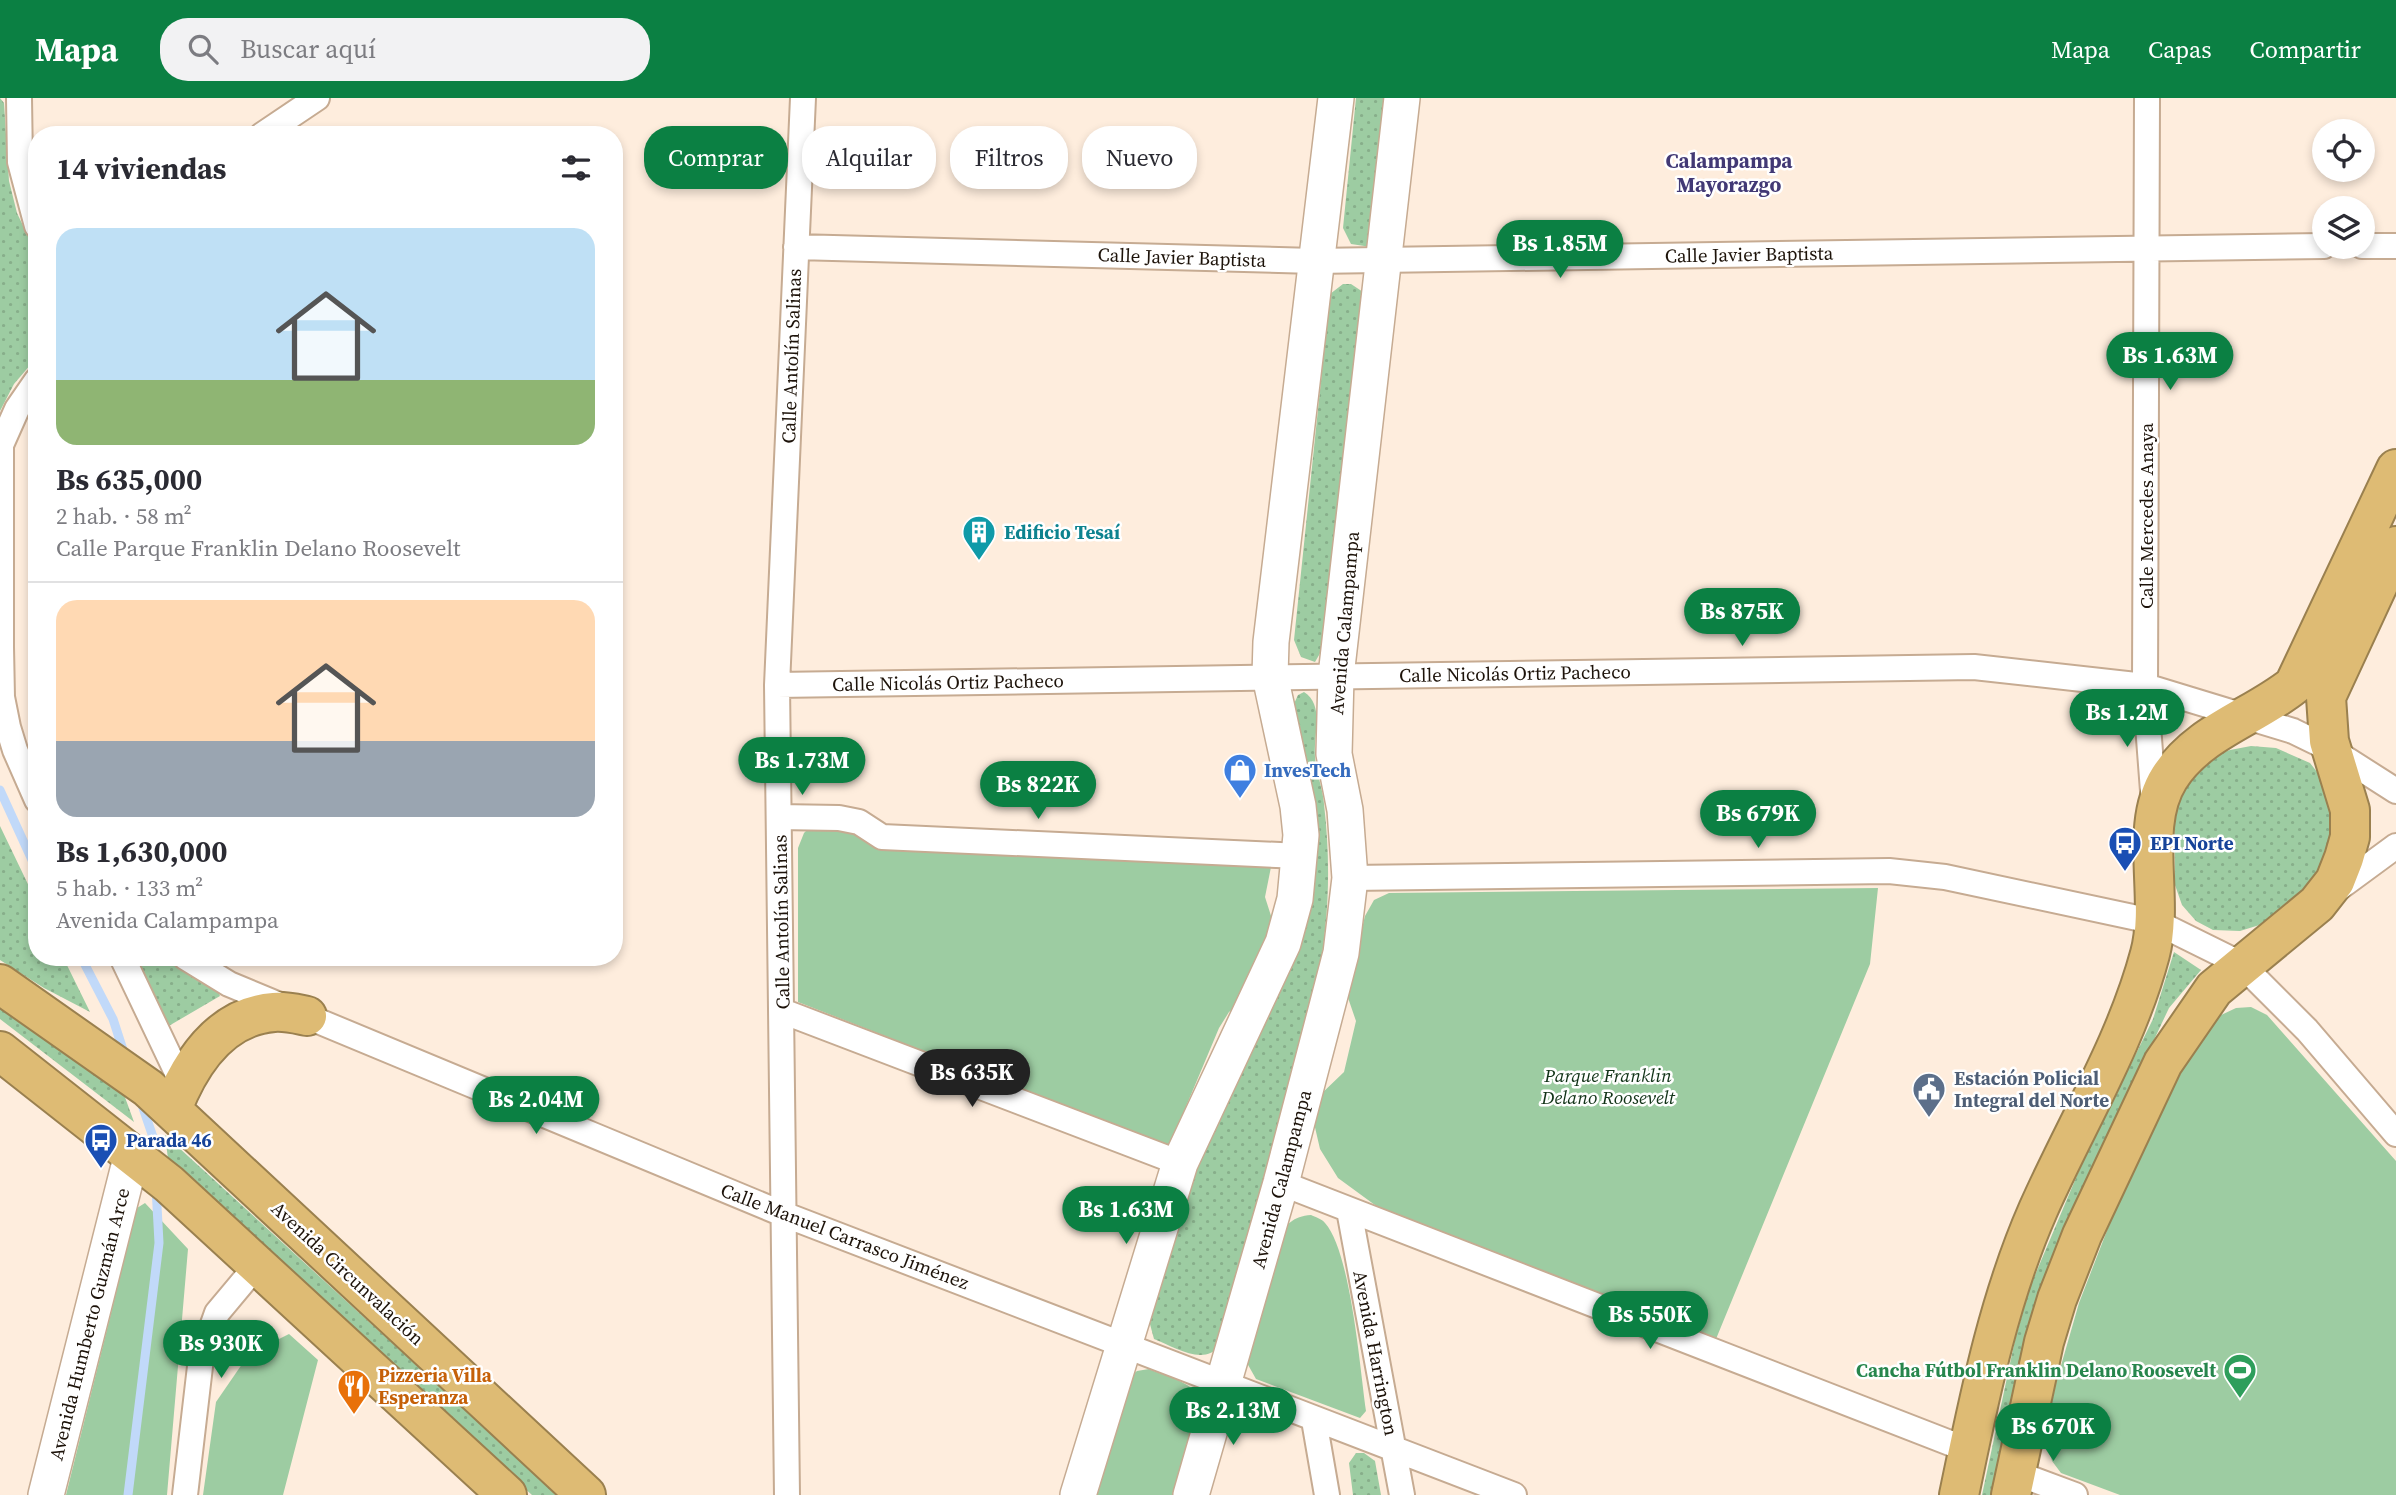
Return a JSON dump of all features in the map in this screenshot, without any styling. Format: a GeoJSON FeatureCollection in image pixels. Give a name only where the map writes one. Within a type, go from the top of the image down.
{"type":"FeatureCollection","features":[{"type":"Feature","properties":{"kind":"highway"},"geometry":{"type":"LineString","coordinates":[[1959,1495],[2007,1288],[2037,1212],[2135,1004],[2157,922],[2155,808],[2167,780],[2183,759],[2206,738],[2274,701],[2294,685],[2396,469]]}},
{"type":"Feature","properties":{"kind":"highway"},"geometry":{"type":"LineString","coordinates":[[2014,1484],[2043,1342],[2082,1235],[2163,1063],[2214,989],[2317,904],[2334,881],[2350,837],[2350,810],[2332,751],[2326,697],[2396,546]]}},
{"type":"Feature","properties":{"kind":"highway","name":"Avenida Circunvalación"},"geometry":{"type":"LineString","coordinates":[[0,984],[110,1059],[167,1093],[586,1495]]}},
{"type":"Feature","properties":{"kind":"highway"},"geometry":{"type":"LineString","coordinates":[[167,1093],[216,1036],[244,1019],[275,1012],[307,1016]]}},
{"type":"Feature","properties":{"kind":"highway"},"geometry":{"type":"LineString","coordinates":[[0,1051],[169,1184],[507,1495]]}},
{"type":"Feature","properties":{"kind":"street"},"geometry":{"type":"LineString","coordinates":[[19,98],[20,162],[28,178]]}},
{"type":"Feature","properties":{"kind":"street"},"geometry":{"type":"LineString","coordinates":[[275,126],[317,98]]}},
{"type":"Feature","properties":{"kind":"street","name":"Calle Antolín Salinas"},"geometry":{"type":"LineString","coordinates":[[787,1495],[777,685],[803,98]]}},
{"type":"Feature","properties":{"kind":"street"},"geometry":{"type":"LineString","coordinates":[[1078,1495],[1126,1346],[1180,1163],[1283,943],[1295,899],[1300,856],[1298,806],[1270,676],[1271,642],[1314,261],[1336,98]]}},
{"type":"Feature","properties":{"kind":"street","name":"Avenida Calampampa"},"geometry":{"type":"LineString","coordinates":[[1191,1495],[1281,1183],[1341,953],[1350,878],[1345,810],[1334,754],[1336,676],[1402,98]]}},
{"type":"Feature","properties":{"kind":"street","name":"Calle Mercedes Anaya"},"geometry":{"type":"LineString","coordinates":[[2147,98],[2145,686],[2155,808]]}},
{"type":"Feature","properties":{"kind":"street","name":"Calle Javier Baptista"},"geometry":{"type":"LineString","coordinates":[[796,247],[1314,261],[2312,246]]}},
{"type":"Feature","properties":{"kind":"street"},"geometry":{"type":"LineString","coordinates":[[2375,246],[2396,246]]}},
{"type":"Feature","properties":{"kind":"street"},"geometry":{"type":"LineString","coordinates":[[28,394],[1,445],[1,647],[2,697],[8,727],[28,780]]}},
{"type":"Feature","properties":{"kind":"street","name":"Calle Nicolás Ortiz Pacheco"},"geometry":{"type":"LineString","coordinates":[[777,685],[1974,667],[2145,686],[2293,731],[2332,751],[2396,791]]}},
{"type":"Feature","properties":{"kind":"street"},"geometry":{"type":"LineString","coordinates":[[779,817],[839,818],[859,822],[882,837],[1300,856]]}},
{"type":"Feature","properties":{"kind":"street"},"geometry":{"type":"LineString","coordinates":[[2317,904],[2396,846]]}},
{"type":"Feature","properties":{"kind":"street"},"geometry":{"type":"LineString","coordinates":[[1350,878],[1889,871],[1945,877],[2157,922],[2241,964],[2307,1030],[2396,1134]]}},
{"type":"Feature","properties":{"kind":"street"},"geometry":{"type":"LineString","coordinates":[[125,966],[167,1093]]}},
{"type":"Feature","properties":{"kind":"street","name":"Calle Manuel Carrasco Jiménez"},"geometry":{"type":"LineString","coordinates":[[200,966],[229,984],[783,1214],[1514,1495]]}},
{"type":"Feature","properties":{"kind":"street"},"geometry":{"type":"LineString","coordinates":[[782,1011],[1180,1163]]}},
{"type":"Feature","properties":{"kind":"street","name":"Avenida Humberto Guzmán Arce"},"geometry":{"type":"LineString","coordinates":[[46,1495],[136,1157]]}},
{"type":"Feature","properties":{"kind":"street"},"geometry":{"type":"LineString","coordinates":[[1281,1183],[1968,1450]]}},
{"type":"Feature","properties":{"kind":"street","name":"Avenida Harrington"},"geometry":{"type":"LineString","coordinates":[[1349,1210],[1402,1495]]}},
{"type":"Feature","properties":{"kind":"street"},"geometry":{"type":"LineString","coordinates":[[185,1495],[201,1358],[217,1313],[258,1264]]}},
{"type":"Feature","properties":{"kind":"street"},"geometry":{"type":"LineString","coordinates":[[1314,1420],[1327,1495]]}},
{"type":"Feature","properties":{"kind":"street"},"geometry":{"type":"LineString","coordinates":[[2014,1484],[2075,1495]]}},
{"type":"Feature","properties":{"kind":"green space"},"geometry":{"type":"Polygon","coordinates":[[[0,98],[4,103],[9,181],[17,213],[28,236],[28,368],[14,384],[0,411],[0,98]]]}},
{"type":"Feature","properties":{"kind":"green space"},"geometry":{"type":"Polygon","coordinates":[[[1356,98],[1392,98],[1371,247],[1351,244],[1343,228],[1356,98]]]}},
{"type":"Feature","properties":{"kind":"green space"},"geometry":{"type":"Polygon","coordinates":[[[1343,284],[1351,284],[1363,292],[1326,643],[1315,662],[1301,657],[1294,640],[1330,294],[1343,284]]]}},
{"type":"Feature","properties":{"kind":"green space"},"geometry":{"type":"Polygon","coordinates":[[[1304,692],[1316,712],[1315,757],[1326,827],[1328,892],[1322,958],[1220,1345],[1213,1351],[1198,1355],[1154,1339],[1147,1313],[1192,1170],[1305,931],[1315,881],[1314,840],[1293,706],[1298,695],[1304,692]]]}},
{"type":"Feature","properties":{"kind":"green space"},"geometry":{"type":"Polygon","coordinates":[[[2251,746],[2276,748],[2310,763],[2325,782],[2338,824],[2312,890],[2266,923],[2240,931],[2213,930],[2196,921],[2182,905],[2175,885],[2174,804],[2194,771],[2208,758],[2251,746]]]}},
{"type":"Feature","properties":{"kind":"green space"},"geometry":{"type":"Polygon","coordinates":[[[812,825],[1271,867],[1265,897],[1273,922],[1243,1001],[1229,1012],[1219,1028],[1169,1147],[798,1002],[798,848],[804,833],[812,825]]]}},
{"type":"Feature","properties":{"kind":"green space"},"geometry":{"type":"Polygon","coordinates":[[[0,826],[28,884],[28,966],[67,966],[90,1012],[44,988],[0,960],[0,826]]]}},
{"type":"Feature","properties":{"kind":"green space","name":"Parque Franklin Delano Roosevelt"},"geometry":{"type":"Polygon","coordinates":[[[1878,888],[1870,964],[1716,1339],[1379,1208],[1338,1178],[1320,1149],[1314,1123],[1319,1096],[1344,1072],[1356,1021],[1346,992],[1365,916],[1374,900],[1389,893],[1878,888]]]}},
{"type":"Feature","properties":{"kind":"green space"},"geometry":{"type":"Polygon","coordinates":[[[2174,952],[2201,970],[2169,1008],[2059,1241],[2041,1291],[1993,1495],[1982,1495],[2015,1340],[2030,1287],[2081,1166],[2153,1019],[2174,952]]]}},
{"type":"Feature","properties":{"kind":"green space"},"geometry":{"type":"Polygon","coordinates":[[[137,966],[184,966],[215,985],[220,996],[167,1027],[137,966]]]}},
{"type":"Feature","properties":{"kind":"green space"},"geometry":{"type":"Polygon","coordinates":[[[0,1001],[122,1089],[134,1122],[0,1019],[0,1001]]]}},
{"type":"Feature","properties":{"kind":"green space"},"geometry":{"type":"Polygon","coordinates":[[[2251,1007],[2267,1015],[2396,1161],[2396,1495],[2120,1495],[2061,1473],[2052,1461],[2045,1435],[2056,1383],[2079,1303],[2120,1197],[2188,1059],[2219,1016],[2236,1008],[2251,1007]]]}},
{"type":"Feature","properties":{"kind":"green space"},"geometry":{"type":"Polygon","coordinates":[[[165,1135],[558,1495],[532,1495],[482,1450],[168,1159],[165,1135]]]}},
{"type":"Feature","properties":{"kind":"green space"},"geometry":{"type":"Polygon","coordinates":[[[145,1203],[188,1249],[167,1495],[66,1495],[137,1208],[145,1203]]]}},
{"type":"Feature","properties":{"kind":"green space"},"geometry":{"type":"Polygon","coordinates":[[[1311,1215],[1324,1222],[1342,1259],[1366,1411],[1360,1418],[1256,1379],[1247,1363],[1275,1239],[1290,1222],[1311,1215]]]}},
{"type":"Feature","properties":{"kind":"green space"},"geometry":{"type":"Polygon","coordinates":[[[289,1334],[318,1360],[283,1495],[203,1495],[216,1402],[249,1354],[289,1334]]]}},
{"type":"Feature","properties":{"kind":"green space"},"geometry":{"type":"Polygon","coordinates":[[[1149,1369],[1189,1386],[1200,1398],[1203,1406],[1176,1495],[1089,1495],[1127,1379],[1137,1371],[1149,1369]]]}},
{"type":"Feature","properties":{"kind":"green space"},"geometry":{"type":"Polygon","coordinates":[[[1356,1453],[1364,1453],[1375,1461],[1381,1495],[1353,1495],[1349,1463],[1356,1453]]]}},
{"type":"Feature","properties":{"kind":"waterway"},"geometry":{"type":"LineString","coordinates":[[0,790],[28,851]]}},
{"type":"Feature","properties":{"kind":"waterway"},"geometry":{"type":"LineString","coordinates":[[86,966],[113,1019],[125,1056]]}},
{"type":"Feature","properties":{"kind":"waterway"},"geometry":{"type":"LineString","coordinates":[[141,1102],[153,1137],[155,1159]]}},
{"type":"Feature","properties":{"kind":"waterway"},"geometry":{"type":"LineString","coordinates":[[128,1495],[159,1243],[156,1187]]}},
{"type":"Feature","properties":{"kind":"place","name":"Edificio Tesaí"},"geometry":{"type":"Point","coordinates":[979,562]}},
{"type":"Feature","properties":{"kind":"place","name":"InvesTech"},"geometry":{"type":"Point","coordinates":[1240,800]}},
{"type":"Feature","properties":{"kind":"place","name":"EPI Norte"},"geometry":{"type":"Point","coordinates":[2125,873]}},
{"type":"Feature","properties":{"kind":"place","name":"Estación Policial Integral del Norte"},"geometry":{"type":"Point","coordinates":[1929,1119]}},
{"type":"Feature","properties":{"kind":"place","name":"Parada 46"},"geometry":{"type":"Point","coordinates":[101,1170]}},
{"type":"Feature","properties":{"kind":"place","name":"Cancha Fútbol Franklin Delano Roosevelt"},"geometry":{"type":"Point","coordinates":[2240,1400]}},
{"type":"Feature","properties":{"kind":"place","name":"Pizzeria Villa Esperanza"},"geometry":{"type":"Point","coordinates":[354,1416]}},
{"type":"Feature","properties":{"kind":"district","name":"Calampampa Mayorazgo"},"geometry":{"type":"Point","coordinates":[1729,172]}}]}
